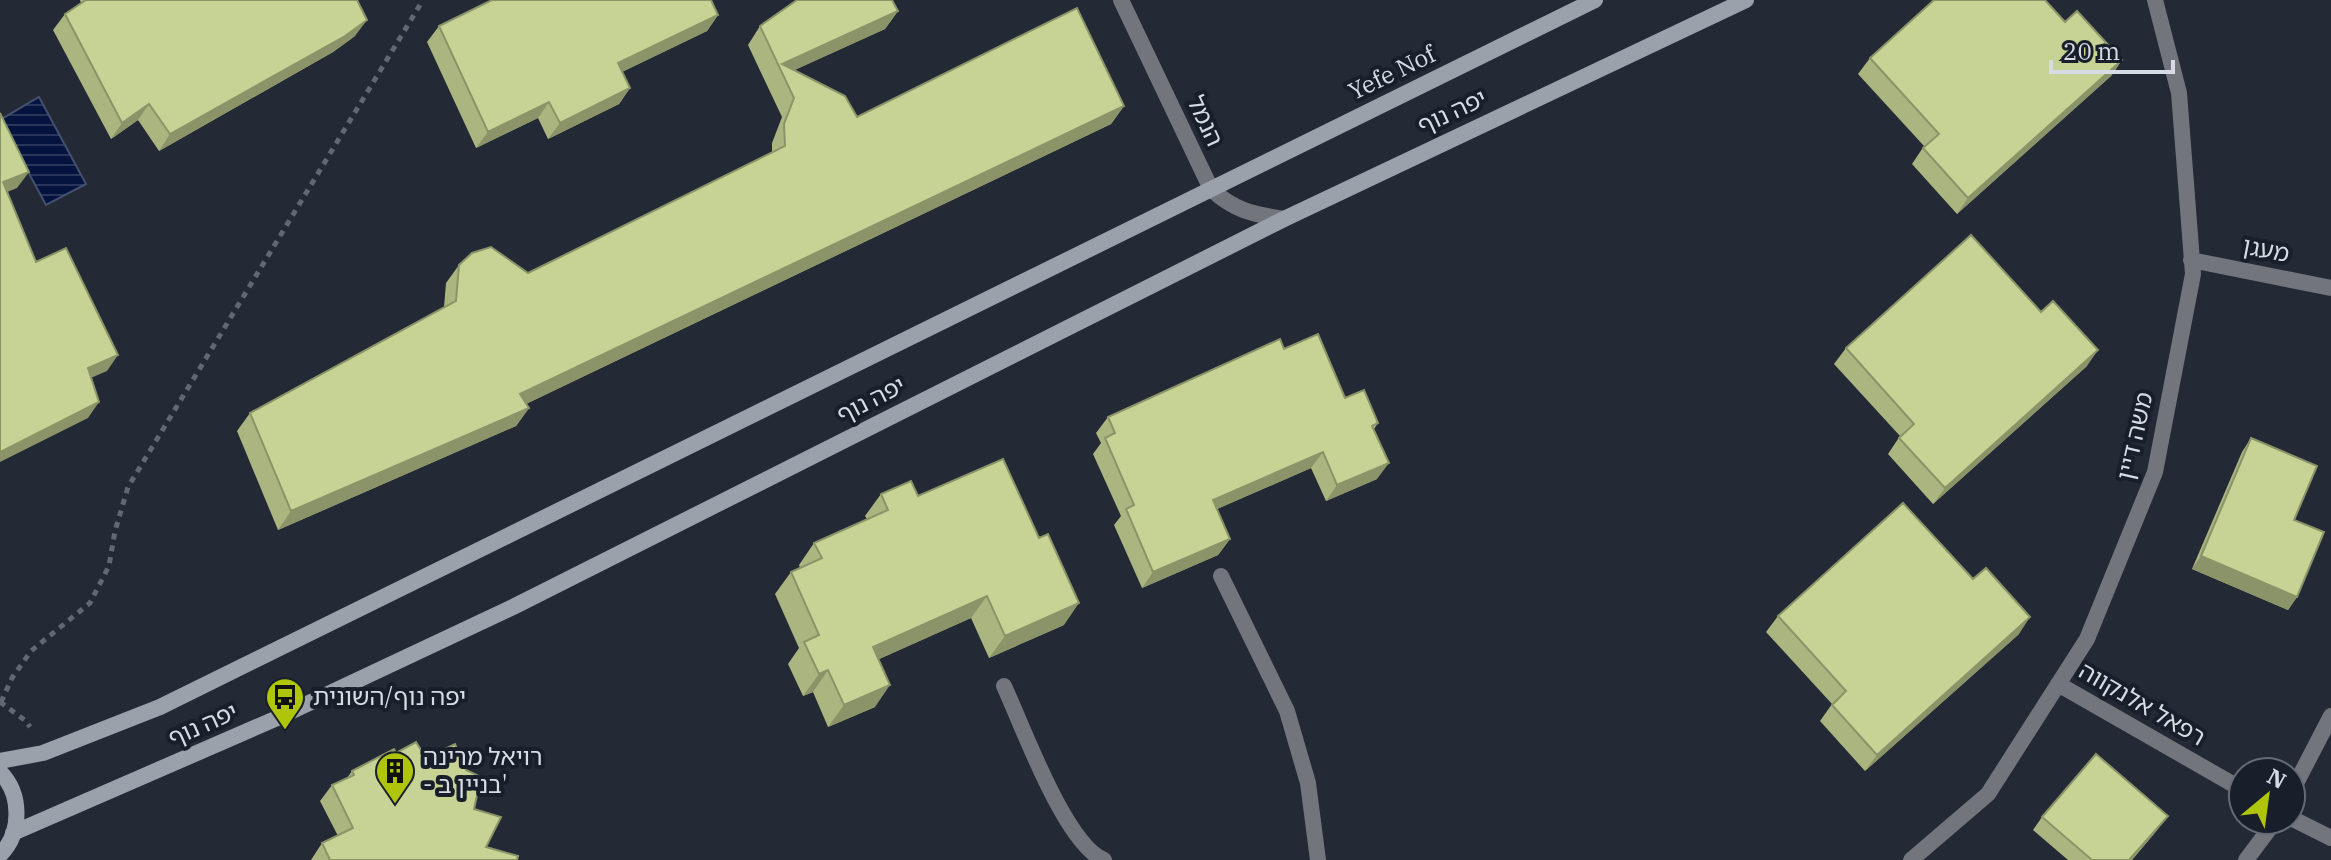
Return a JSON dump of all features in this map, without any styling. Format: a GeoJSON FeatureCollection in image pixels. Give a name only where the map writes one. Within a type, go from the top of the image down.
{"type":"FeatureCollection","features":[{"type":"Feature","properties":{"kind":"main road","name":"Yefe Nof"},"geometry":{"type":"LineString","coordinates":[[1211,189],[1595,0]]}},
{"type":"Feature","properties":{"kind":"main road","name":"יפה נוף"},"geometry":{"type":"LineString","coordinates":[[13,833],[275,719],[513,607],[1284,219],[1746,0]]}},
{"type":"Feature","properties":{"kind":"main road","name":"יפה נוף"},"geometry":{"type":"LineString","coordinates":[[0,761],[43,753],[160,707],[1211,189]]}},
{"type":"Feature","properties":{"kind":"main road"},"geometry":{"type":"LineString","coordinates":[[0,772],[14,794],[17,814],[13,833],[0,855]]}},
{"type":"Feature","properties":{"kind":"street","name":"הנמל"},"geometry":{"type":"LineString","coordinates":[[1121,0],[1211,189]]}},
{"type":"Feature","properties":{"kind":"street","name":"משה דיין"},"geometry":{"type":"LineString","coordinates":[[1911,860],[1988,794],[2087,639],[2155,472],[2193,274],[2179,93],[2155,0]]}},
{"type":"Feature","properties":{"kind":"street"},"geometry":{"type":"LineString","coordinates":[[1211,189],[1227,204],[1250,214],[1284,219]]}},
{"type":"Feature","properties":{"kind":"street","name":"מעגן"},"geometry":{"type":"LineString","coordinates":[[2191,260],[2331,288]]}},
{"type":"Feature","properties":{"kind":"street"},"geometry":{"type":"LineString","coordinates":[[1221,576],[1287,711],[1308,783],[1318,860]]}},
{"type":"Feature","properties":{"kind":"street","name":"רפאל אלנקווה"},"geometry":{"type":"LineString","coordinates":[[2058,684],[2227,781]]}},
{"type":"Feature","properties":{"kind":"street"},"geometry":{"type":"LineString","coordinates":[[1004,686],[1069,827],[1093,856],[1104,860]]}},
{"type":"Feature","properties":{"kind":"street"},"geometry":{"type":"LineString","coordinates":[[2307,762],[2331,716]]}},
{"type":"Feature","properties":{"kind":"street"},"geometry":{"type":"LineString","coordinates":[[2307,826],[2331,838]]}},
{"type":"Feature","properties":{"kind":"street"},"geometry":{"type":"LineString","coordinates":[[2246,860],[2264,836]]}},
{"type":"Feature","properties":{"kind":"path"},"geometry":{"type":"LineString","coordinates":[[1,702],[12,678],[31,651],[90,603],[109,566],[128,487],[423,0]]}},
{"type":"Feature","properties":{"kind":"water"},"geometry":{"type":"Polygon","coordinates":[[[39,97],[86,184],[46,205],[0,120],[39,97]]]}},
{"type":"Feature","properties":{"kind":"building"},"geometry":{"type":"Polygon","coordinates":[[[86,0],[357,0],[367,20],[345,36],[170,134],[149,104],[122,123],[65,14],[86,0]]]}},
{"type":"Feature","properties":{"kind":"building"},"geometry":{"type":"Polygon","coordinates":[[[492,0],[711,0],[718,15],[618,63],[630,88],[560,123],[549,102],[488,132],[439,26],[492,0]]]}},
{"type":"Feature","properties":{"kind":"building"},"geometry":{"type":"Polygon","coordinates":[[[797,0],[892,0],[898,11],[782,64],[845,96],[857,117],[1077,8],[1124,106],[520,394],[529,408],[291,511],[250,413],[456,301],[459,265],[472,253],[491,247],[528,273],[785,146],[784,124],[794,98],[760,26],[797,0]]]}},
{"type":"Feature","properties":{"kind":"building"},"geometry":{"type":"Polygon","coordinates":[[[1934,0],[2045,0],[2065,22],[2077,11],[2122,60],[1968,198],[1923,148],[1939,134],[1870,58],[1934,0]]]}},
{"type":"Feature","properties":{"kind":"building"},"geometry":{"type":"Polygon","coordinates":[[[0,113],[29,172],[3,182],[36,262],[66,248],[118,355],[88,368],[99,402],[0,452],[0,113]]]}},
{"type":"Feature","properties":{"kind":"building"},"geometry":{"type":"Polygon","coordinates":[[[1971,235],[2041,312],[2053,301],[2098,350],[1945,488],[1899,438],[1914,424],[1846,348],[1971,235]]]}},
{"type":"Feature","properties":{"kind":"building"},"geometry":{"type":"Polygon","coordinates":[[[1318,334],[1345,398],[1364,390],[1378,423],[1372,426],[1389,463],[1337,485],[1323,452],[1213,500],[1230,539],[1153,572],[1126,509],[1134,505],[1105,438],[1115,433],[1108,417],[1280,339],[1284,349],[1318,334]]]}},
{"type":"Feature","properties":{"kind":"building"},"geometry":{"type":"Polygon","coordinates":[[[2251,438],[2317,466],[2294,520],[2324,532],[2297,597],[2201,556],[2251,438]]]}},
{"type":"Feature","properties":{"kind":"building"},"geometry":{"type":"Polygon","coordinates":[[[1003,459],[1039,538],[1048,534],[1079,603],[1005,636],[987,596],[873,647],[890,685],[844,705],[828,670],[819,674],[804,642],[819,635],[791,572],[822,558],[814,543],[888,510],[881,494],[911,481],[918,496],[1003,459]]]}},
{"type":"Feature","properties":{"kind":"building"},"geometry":{"type":"Polygon","coordinates":[[[1903,503],[1973,579],[1986,568],[2030,617],[1877,755],[1832,705],[1846,691],[1778,616],[1903,503]]]}},
{"type":"Feature","properties":{"kind":"building","name":"רויאל מרינה - בניין ב'"},"geometry":{"type":"Polygon","coordinates":[[[416,742],[426,758],[455,744],[466,770],[481,777],[474,809],[501,817],[486,847],[518,856],[517,860],[330,860],[322,843],[353,828],[332,785],[394,749],[396,753],[416,742]]]}},
{"type":"Feature","properties":{"kind":"building"},"geometry":{"type":"Polygon","coordinates":[[[2096,754],[2168,816],[2129,860],[2092,860],[2042,817],[2096,754]]]}},
{"type":"Feature","properties":{"kind":"place","name":"יפה נוף/השונית"},"geometry":{"type":"Point","coordinates":[285,731]}},
{"type":"Feature","properties":{"kind":"place","name":"רויאל מרינה - בניין ב'"},"geometry":{"type":"Point","coordinates":[395,805]}}]}
